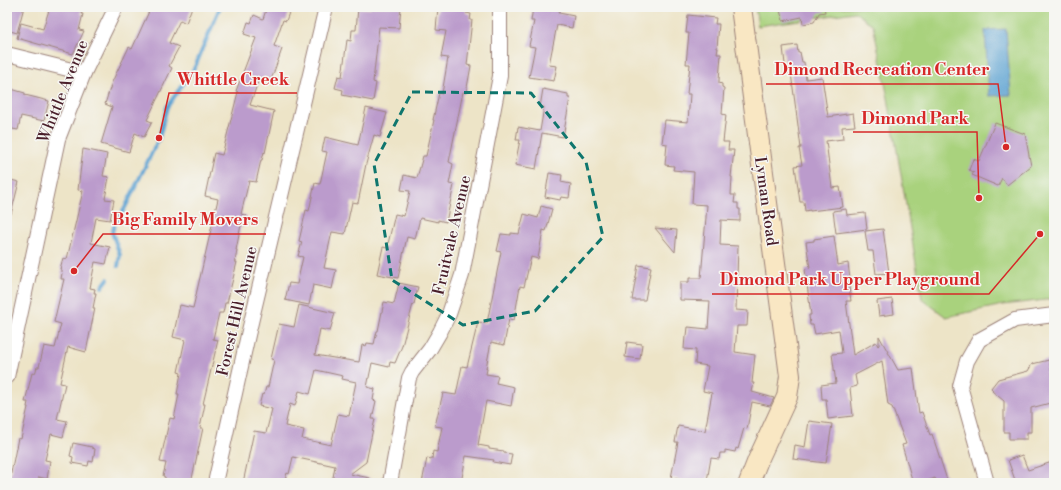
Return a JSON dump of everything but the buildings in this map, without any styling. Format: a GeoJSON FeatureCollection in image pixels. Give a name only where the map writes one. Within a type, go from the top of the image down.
{"type":"FeatureCollection","features":[{"type":"Feature","properties":{"kind":"street","name":"Whittle Avenue"},"geometry":{"type":"LineString","coordinates":[[7,377],[58,139],[84,73],[116,7]]}},
{"type":"Feature","properties":{"kind":"street","name":"Forest Hill Avenue"},"geometry":{"type":"LineString","coordinates":[[215,483],[248,335],[326,7]]}},
{"type":"Feature","properties":{"kind":"street","name":"Fruitvale Avenue"},"geometry":{"type":"LineString","coordinates":[[390,483],[409,378],[430,349],[440,332],[449,314],[462,275],[500,76],[500,7]]}},
{"type":"Feature","properties":{"kind":"street","name":"Lyman Road"},"geometry":{"type":"LineString","coordinates":[[741,7],[790,376],[787,397],[749,483]]}},
{"type":"Feature","properties":{"kind":"street"},"geometry":{"type":"LineString","coordinates":[[7,54],[84,73]]}},
{"type":"Feature","properties":{"kind":"street"},"geometry":{"type":"LineString","coordinates":[[987,483],[960,386],[967,361],[979,340],[1015,320],[1054,316]]}},
{"type":"Feature","properties":{"kind":"highlighted area"},"geometry":{"type":"Polygon","coordinates":[[[412,92],[531,93],[586,162],[603,237],[535,311],[463,325],[392,280],[374,164],[412,92]]]}},
{"type":"Feature","properties":{"kind":"green space"},"geometry":{"type":"Polygon","coordinates":[[[755,7],[1054,7],[1054,299],[1003,305],[946,317],[922,299],[888,98],[873,25],[855,12],[758,26],[755,7]]]}},
{"type":"Feature","properties":{"kind":"water"},"geometry":{"type":"Polygon","coordinates":[[[1006,29],[1011,95],[989,96],[985,30],[1006,29]]]}},
{"type":"Feature","properties":{"kind":"waterway"},"geometry":{"type":"LineString","coordinates":[[118,266],[120,255],[112,232],[115,223],[124,210],[159,138],[167,107],[195,67],[220,7]]}},
{"type":"Feature","properties":{"kind":"waterway"},"geometry":{"type":"LineString","coordinates":[[102,287],[108,279]]}},
{"type":"Feature","properties":{"kind":"place","name":"Whittle Creek"},"geometry":{"type":"Point","coordinates":[159,138]}},
{"type":"Feature","properties":{"kind":"place","name":"Dimond Recreation Center"},"geometry":{"type":"Point","coordinates":[1006,147]}},
{"type":"Feature","properties":{"kind":"place","name":"Dimond Park"},"geometry":{"type":"Point","coordinates":[979,198]}},
{"type":"Feature","properties":{"kind":"place","name":"Dimond Park Upper Playground"},"geometry":{"type":"Point","coordinates":[1040,234]}},
{"type":"Feature","properties":{"kind":"place","name":"Big Family Movers"},"geometry":{"type":"Point","coordinates":[74,271]}}]}
